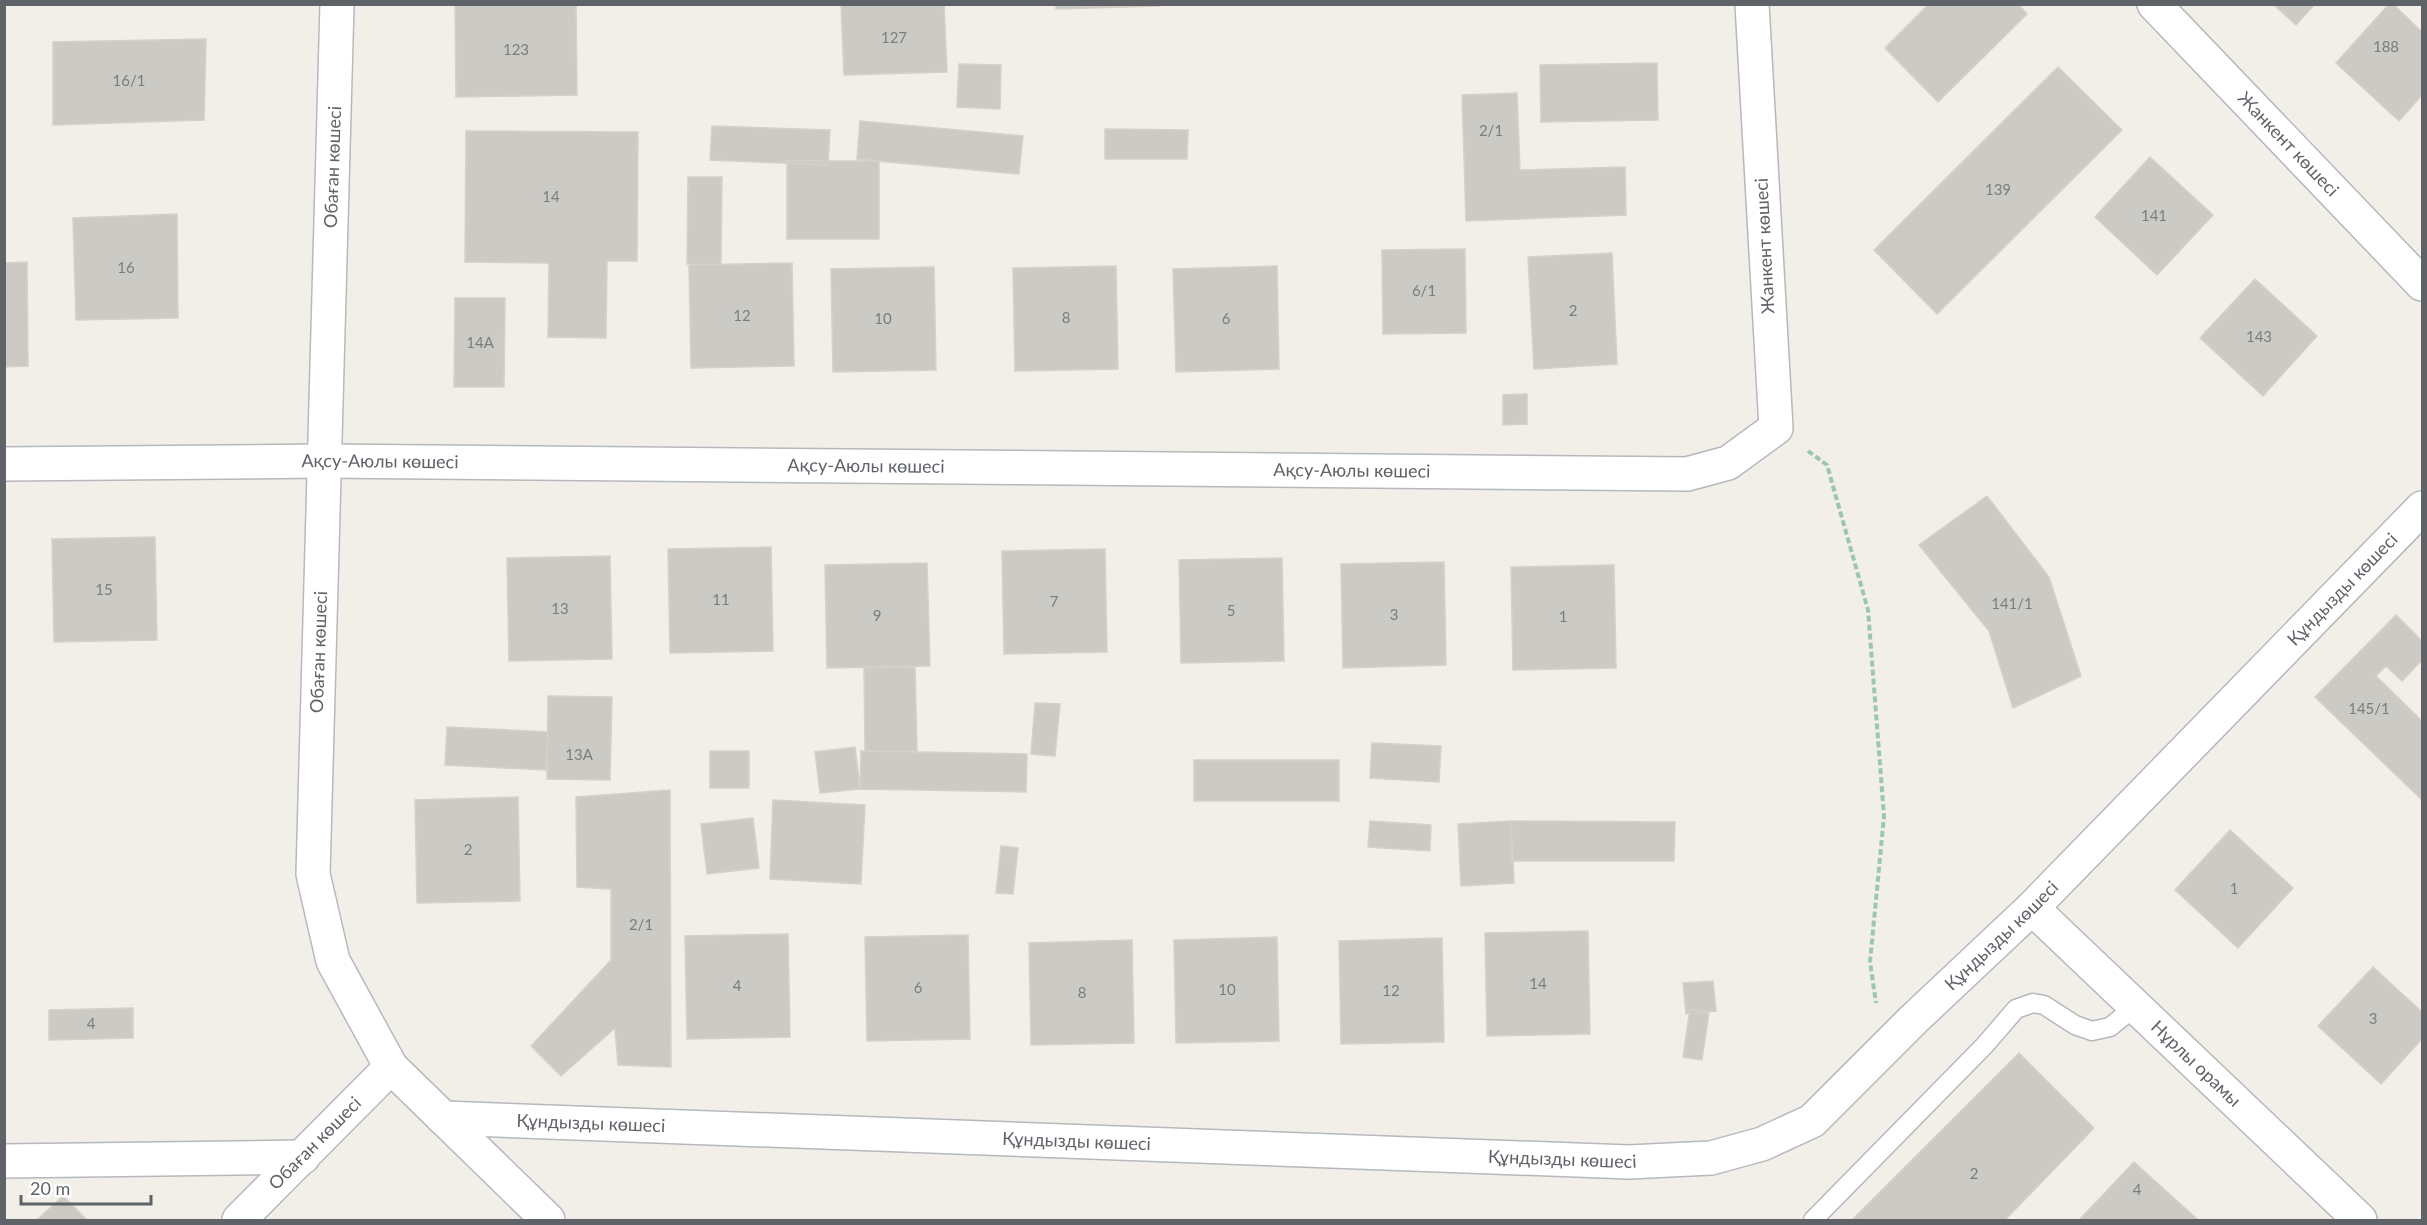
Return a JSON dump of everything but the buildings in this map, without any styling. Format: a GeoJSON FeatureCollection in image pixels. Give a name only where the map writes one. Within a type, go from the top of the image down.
{"type":"FeatureCollection","features":[{"type":"Feature","properties":{"kind":"street","name":"Обаған көшесі"},"geometry":{"type":"LineString","coordinates":[[239,1221],[391,1067],[333,961],[313,874],[338,4]]}},
{"type":"Feature","properties":{"kind":"street","name":"Жанкент көшесі"},"geometry":{"type":"LineString","coordinates":[[1752,4],[1776,428]]}},
{"type":"Feature","properties":{"kind":"street","name":"Жанкент көшесі"},"geometry":{"type":"LineString","coordinates":[[2154,4],[2422,284]]}},
{"type":"Feature","properties":{"kind":"street","name":"Ақсу-Аюлы көшесі"},"geometry":{"type":"LineString","coordinates":[[4,464],[324,461],[1686,474],[1728,463],[1776,428]]}},
{"type":"Feature","properties":{"kind":"street","name":"Құндызды көшесі"},"geometry":{"type":"LineString","coordinates":[[443,1118],[1629,1162],[1711,1158],[1762,1144],[1812,1121],[2032,908],[2422,508]]}},
{"type":"Feature","properties":{"kind":"street","name":"Нұрлы орамы"},"geometry":{"type":"LineString","coordinates":[[2032,908],[2360,1221]]}},
{"type":"Feature","properties":{"kind":"street"},"geometry":{"type":"LineString","coordinates":[[391,1067],[548,1221]]}},
{"type":"Feature","properties":{"kind":"street"},"geometry":{"type":"LineString","coordinates":[[4,1161],[303,1157]]}},
{"type":"Feature","properties":{"kind":"lane"},"geometry":{"type":"LineString","coordinates":[[1813,1221],[1984,1046],[2016,1009],[2033,1003],[2044,1005],[2075,1025],[2092,1031],[2110,1027],[2136,1006]]}},
{"type":"Feature","properties":{"kind":"path"},"geometry":{"type":"LineString","coordinates":[[1776,428],[1827,465],[1868,610],[1884,816],[1870,962],[1882,1051]]}}]}
